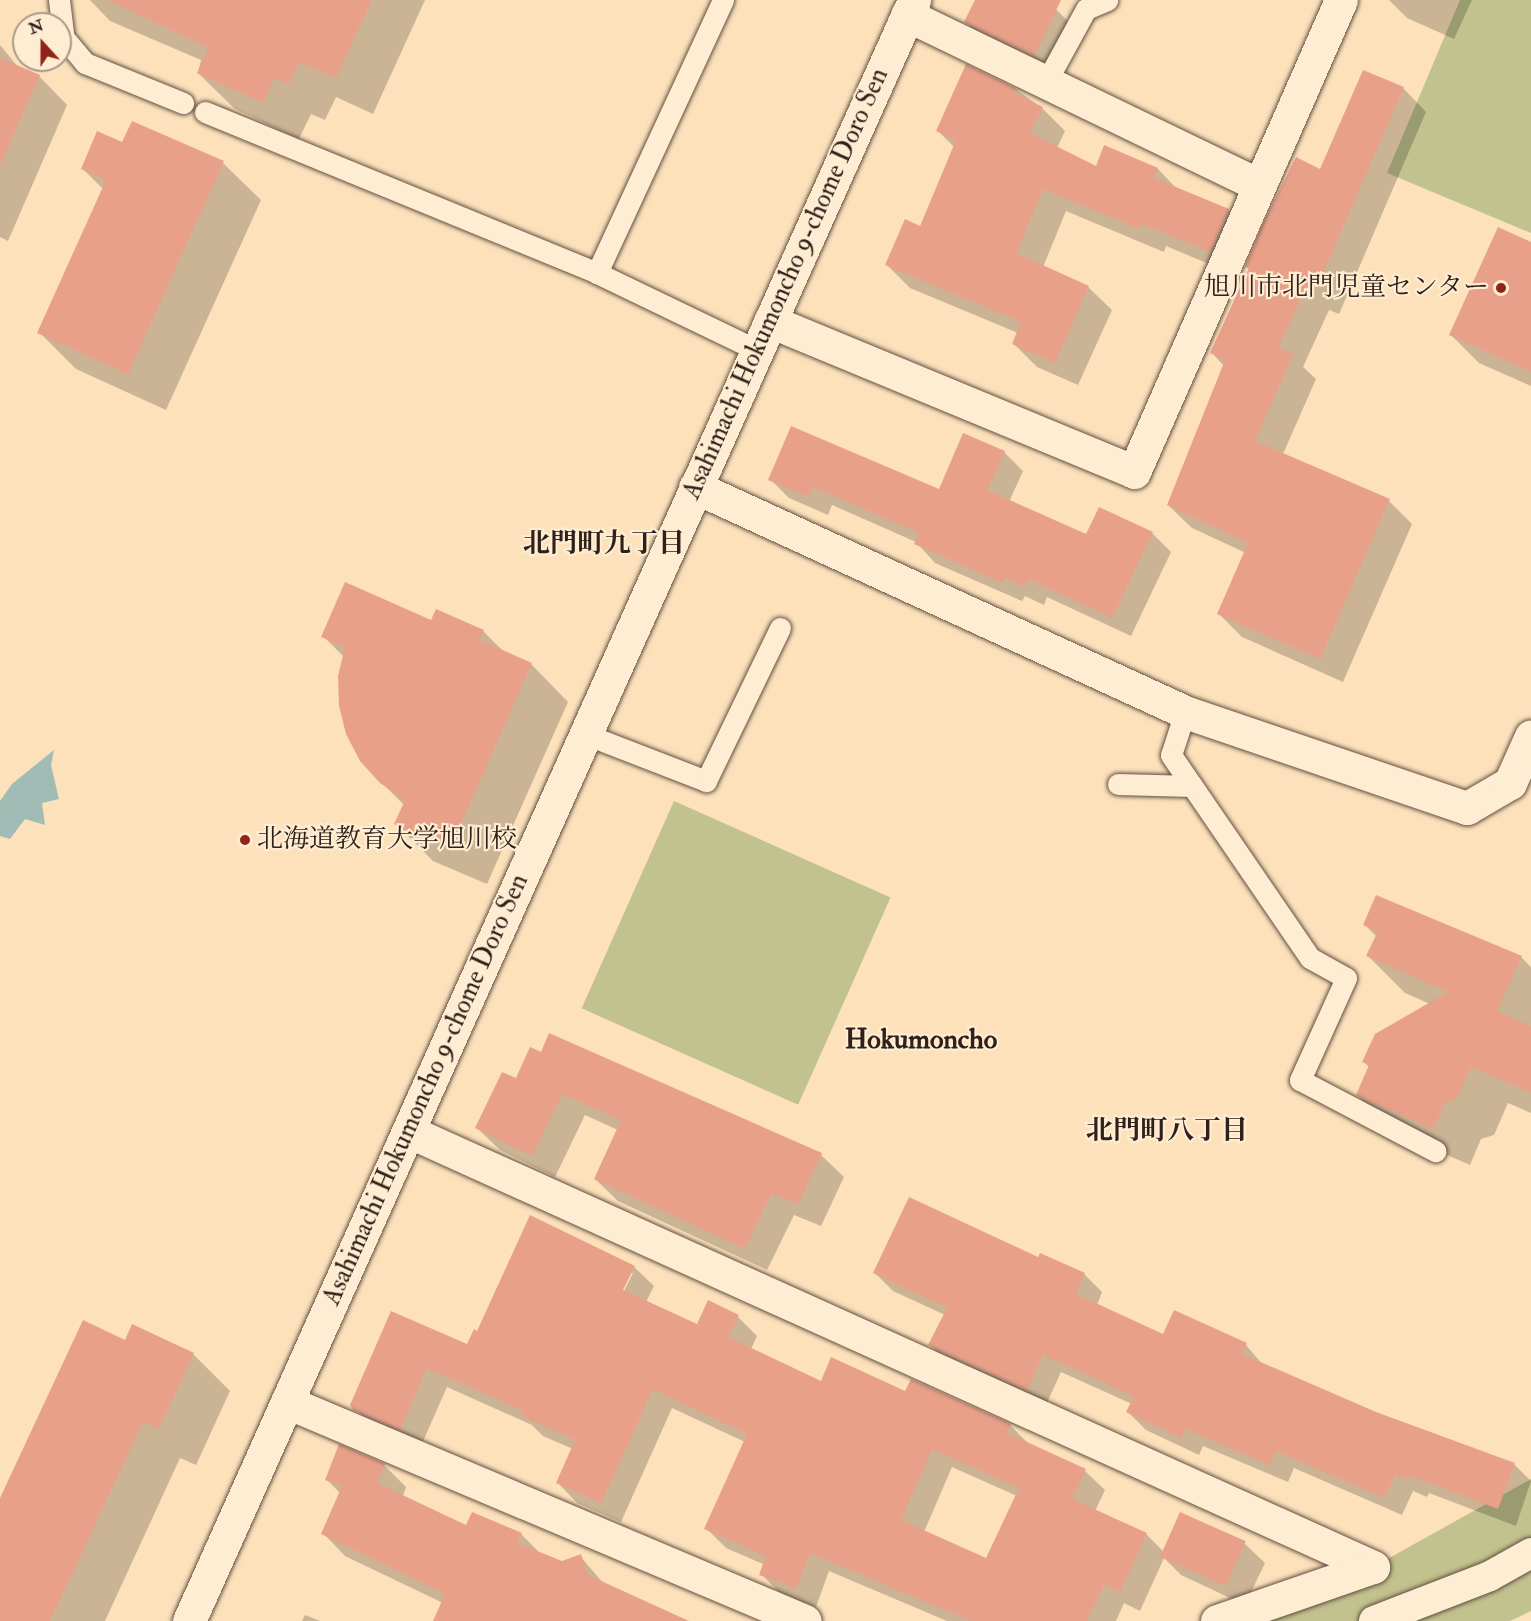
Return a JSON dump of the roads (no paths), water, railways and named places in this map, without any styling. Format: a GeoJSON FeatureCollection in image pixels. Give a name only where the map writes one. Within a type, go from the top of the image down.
{"type":"FeatureCollection","features":[{"type":"Feature","properties":{"kind":"street"},"geometry":{"type":"LineString","coordinates":[[764,335],[1134,472],[1341,0]]}},
{"type":"Feature","properties":{"kind":"street"},"geometry":{"type":"LineString","coordinates":[[910,8],[1047,82],[1259,185]]}},
{"type":"Feature","properties":{"kind":"street","name":"Asahimachi Hokumoncho 9-chome Doro Sen"},"geometry":{"type":"LineString","coordinates":[[189,1621],[910,8]]}},
{"type":"Feature","properties":{"kind":"street"},"geometry":{"type":"LineString","coordinates":[[695,487],[1185,712],[1467,808],[1510,783],[1531,736]]}},
{"type":"Feature","properties":{"kind":"street"},"geometry":{"type":"LineString","coordinates":[[408,1131],[1373,1567],[1217,1621]]}},
{"type":"Feature","properties":{"kind":"street"},"geometry":{"type":"LineString","coordinates":[[287,1402],[805,1621]]}},
{"type":"Feature","properties":{"kind":"street"},"geometry":{"type":"LineString","coordinates":[[1374,1621],[1490,1576],[1531,1553]]}},
{"type":"Feature","properties":{"kind":"lane"},"geometry":{"type":"LineString","coordinates":[[59,0],[64,38],[85,63],[183,103]]}},
{"type":"Feature","properties":{"kind":"lane"},"geometry":{"type":"LineString","coordinates":[[597,273],[723,0]]}},
{"type":"Feature","properties":{"kind":"lane"},"geometry":{"type":"LineString","coordinates":[[1047,82],[1086,9],[1107,0]]}},
{"type":"Feature","properties":{"kind":"lane"},"geometry":{"type":"LineString","coordinates":[[205,112],[597,273],[764,335]]}},
{"type":"Feature","properties":{"kind":"lane"},"geometry":{"type":"LineString","coordinates":[[585,734],[706,781],[780,628]]}},
{"type":"Feature","properties":{"kind":"lane"},"geometry":{"type":"LineString","coordinates":[[1185,712],[1171,755],[1310,958],[1346,978],[1300,1080],[1435,1151]]}},
{"type":"Feature","properties":{"kind":"lane"},"geometry":{"type":"LineString","coordinates":[[1118,784],[1192,786]]}},
{"type":"Feature","properties":{"kind":"water"},"geometry":{"type":"Polygon","coordinates":[[[54,750],[51,765],[59,799],[42,803],[45,825],[25,819],[10,839],[0,836],[0,801],[12,784],[54,750]]]}},
{"type":"Feature","properties":{"kind":"place","name":"旭川市北門児童センター"},"geometry":{"type":"Point","coordinates":[1501,288]}},
{"type":"Feature","properties":{"kind":"place","name":"北海道教育大学旭川校"},"geometry":{"type":"Point","coordinates":[245,840]}},
{"type":"Feature","properties":{"kind":"district","name":"北門町九丁目"},"geometry":{"type":"Point","coordinates":[604,544]}},
{"type":"Feature","properties":{"kind":"district","name":"Hokumoncho"},"geometry":{"type":"Point","coordinates":[921,1040]}},
{"type":"Feature","properties":{"kind":"district","name":"北門町八丁目"},"geometry":{"type":"Point","coordinates":[1167,1131]}}]}
